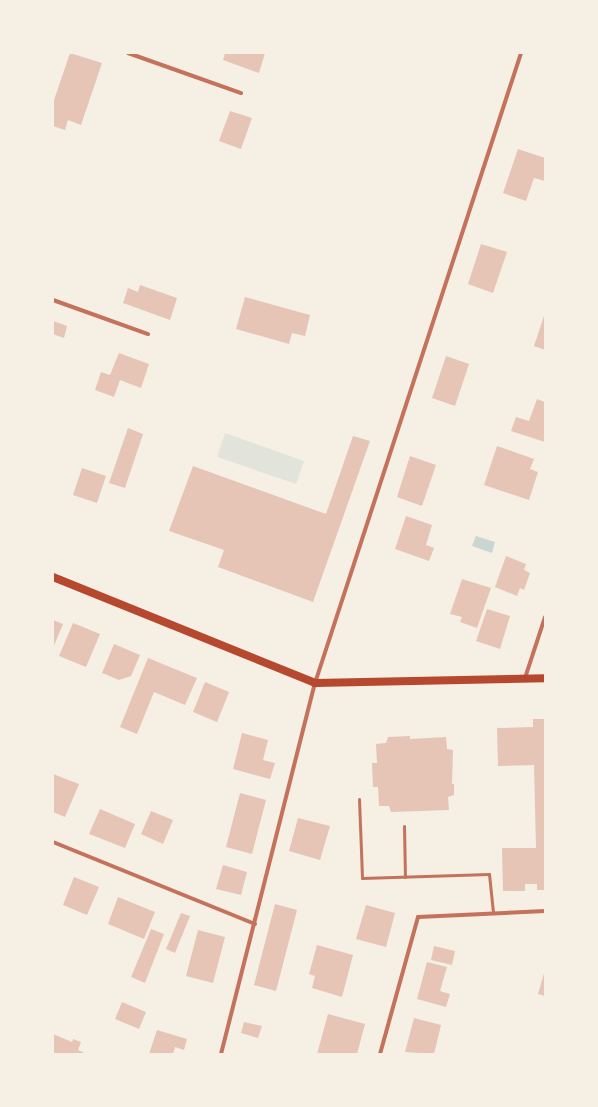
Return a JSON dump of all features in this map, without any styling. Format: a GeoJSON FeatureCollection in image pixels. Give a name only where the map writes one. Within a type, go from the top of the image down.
{"type":"FeatureCollection","features":[{"type":"Feature","properties":{"kind":"main road"},"geometry":{"type":"LineString","coordinates":[[53,577],[315,683],[545,678]]}},
{"type":"Feature","properties":{"kind":"street"},"geometry":{"type":"LineString","coordinates":[[128,53],[241,93]]}},
{"type":"Feature","properties":{"kind":"street"},"geometry":{"type":"LineString","coordinates":[[221,1054],[315,683],[521,53]]}},
{"type":"Feature","properties":{"kind":"street"},"geometry":{"type":"LineString","coordinates":[[53,300],[148,334]]}},
{"type":"Feature","properties":{"kind":"street"},"geometry":{"type":"LineString","coordinates":[[525,679],[545,617]]}},
{"type":"Feature","properties":{"kind":"street"},"geometry":{"type":"LineString","coordinates":[[53,842],[255,924]]}},
{"type":"Feature","properties":{"kind":"street"},"geometry":{"type":"LineString","coordinates":[[380,1054],[418,917],[545,911]]}},
{"type":"Feature","properties":{"kind":"lane"},"geometry":{"type":"LineString","coordinates":[[359,799],[362,878],[489,874],[493,914]]}},
{"type":"Feature","properties":{"kind":"lane"},"geometry":{"type":"LineString","coordinates":[[404,826],[405,876]]}},
{"type":"Feature","properties":{"kind":"shaded area"},"geometry":{"type":"Polygon","coordinates":[[[225,433],[304,461],[296,484],[217,457],[225,433]]]}},
{"type":"Feature","properties":{"kind":"shaded area"},"geometry":{"type":"Polygon","coordinates":[[[476,536],[495,542],[492,553],[472,546],[476,536]]]}},
{"type":"Feature","properties":{"kind":"building"},"geometry":{"type":"Polygon","coordinates":[[[70,53],[102,63],[81,125],[68,120],[65,130],[53,126],[53,103],[70,53]]]}},
{"type":"Feature","properties":{"kind":"building"},"geometry":{"type":"Polygon","coordinates":[[[225,53],[265,53],[259,73],[223,60],[225,53]]]}},
{"type":"Feature","properties":{"kind":"building"},"geometry":{"type":"Polygon","coordinates":[[[230,111],[252,118],[241,149],[219,141],[230,111]]]}},
{"type":"Feature","properties":{"kind":"building"},"geometry":{"type":"Polygon","coordinates":[[[518,149],[545,158],[545,181],[534,178],[526,201],[503,193],[518,149]]]}},
{"type":"Feature","properties":{"kind":"building"},"geometry":{"type":"Polygon","coordinates":[[[481,244],[507,252],[493,293],[468,284],[481,244]]]}},
{"type":"Feature","properties":{"kind":"building"},"geometry":{"type":"Polygon","coordinates":[[[140,285],[177,298],[170,320],[123,303],[128,288],[138,292],[140,285]]]}},
{"type":"Feature","properties":{"kind":"building"},"geometry":{"type":"Polygon","coordinates":[[[245,297],[310,315],[305,336],[292,333],[289,344],[236,329],[245,297]]]}},
{"type":"Feature","properties":{"kind":"building"},"geometry":{"type":"Polygon","coordinates":[[[545,313],[545,350],[534,346],[545,313]]]}},
{"type":"Feature","properties":{"kind":"building"},"geometry":{"type":"Polygon","coordinates":[[[53,321],[67,326],[64,338],[53,334],[53,321]]]}},
{"type":"Feature","properties":{"kind":"building"},"geometry":{"type":"Polygon","coordinates":[[[119,353],[149,364],[141,388],[120,380],[114,397],[95,390],[101,372],[110,375],[119,353]]]}},
{"type":"Feature","properties":{"kind":"building"},"geometry":{"type":"Polygon","coordinates":[[[446,356],[469,364],[455,406],[432,398],[446,356]]]}},
{"type":"Feature","properties":{"kind":"building"},"geometry":{"type":"Polygon","coordinates":[[[537,399],[545,402],[545,442],[511,431],[516,417],[529,421],[537,399]]]}},
{"type":"Feature","properties":{"kind":"building"},"geometry":{"type":"Polygon","coordinates":[[[128,428],[143,434],[125,488],[109,483],[128,428]]]}},
{"type":"Feature","properties":{"kind":"building"},"geometry":{"type":"Polygon","coordinates":[[[353,436],[370,441],[313,602],[218,567],[224,550],[169,531],[193,466],[326,514],[353,436]]]}},
{"type":"Feature","properties":{"kind":"building"},"geometry":{"type":"Polygon","coordinates":[[[497,446],[534,459],[530,469],[538,472],[529,500],[484,485],[497,446]]]}},
{"type":"Feature","properties":{"kind":"building"},"geometry":{"type":"Polygon","coordinates":[[[410,456],[436,465],[422,506],[397,497],[410,456]]]}},
{"type":"Feature","properties":{"kind":"building"},"geometry":{"type":"Polygon","coordinates":[[[82,468],[106,476],[97,503],[73,495],[82,468]]]}},
{"type":"Feature","properties":{"kind":"building"},"geometry":{"type":"Polygon","coordinates":[[[406,516],[432,525],[426,545],[434,548],[429,561],[395,549],[406,516]]]}},
{"type":"Feature","properties":{"kind":"building"},"geometry":{"type":"Polygon","coordinates":[[[506,556],[526,564],[524,570],[530,573],[524,590],[520,588],[517,596],[495,587],[506,556]]]}},
{"type":"Feature","properties":{"kind":"building"},"geometry":{"type":"Polygon","coordinates":[[[462,579],[491,588],[477,628],[460,622],[462,617],[450,614],[462,579]]]}},
{"type":"Feature","properties":{"kind":"building"},"geometry":{"type":"Polygon","coordinates":[[[487,609],[510,616],[500,649],[476,641],[487,609]]]}},
{"type":"Feature","properties":{"kind":"building"},"geometry":{"type":"Polygon","coordinates":[[[53,620],[63,624],[53,648],[53,620]]]}},
{"type":"Feature","properties":{"kind":"building"},"geometry":{"type":"Polygon","coordinates":[[[73,623],[100,634],[86,667],[59,656],[73,623]]]}},
{"type":"Feature","properties":{"kind":"building"},"geometry":{"type":"Polygon","coordinates":[[[114,644],[140,655],[131,676],[119,680],[102,673],[114,644]]]}},
{"type":"Feature","properties":{"kind":"building"},"geometry":{"type":"Polygon","coordinates":[[[148,658],[197,678],[185,705],[154,692],[137,734],[120,727],[148,658]]]}},
{"type":"Feature","properties":{"kind":"building"},"geometry":{"type":"Polygon","coordinates":[[[205,682],[229,692],[217,722],[193,712],[205,682]]]}},
{"type":"Feature","properties":{"kind":"building"},"geometry":{"type":"Polygon","coordinates":[[[533,719],[545,719],[545,890],[537,890],[537,884],[525,884],[525,891],[503,891],[502,848],[536,848],[534,765],[498,766],[497,728],[533,727],[533,719]]]}},
{"type":"Feature","properties":{"kind":"building"},"geometry":{"type":"Polygon","coordinates":[[[242,733],[268,740],[263,760],[275,763],[270,779],[233,769],[242,733]]]}},
{"type":"Feature","properties":{"kind":"building"},"geometry":{"type":"Polygon","coordinates":[[[410,736],[410,739],[446,737],[447,749],[453,750],[452,784],[454,784],[454,795],[448,797],[449,810],[391,812],[389,806],[379,806],[378,787],[373,787],[372,763],[377,763],[376,744],[386,743],[388,737],[410,736]]]}},
{"type":"Feature","properties":{"kind":"building"},"geometry":{"type":"Polygon","coordinates":[[[53,774],[79,784],[65,817],[53,812],[53,774]]]}},
{"type":"Feature","properties":{"kind":"building"},"geometry":{"type":"Polygon","coordinates":[[[240,793],[266,800],[252,854],[226,847],[240,793]]]}},
{"type":"Feature","properties":{"kind":"building"},"geometry":{"type":"Polygon","coordinates":[[[100,809],[135,824],[125,848],[89,834],[100,809]]]}},
{"type":"Feature","properties":{"kind":"building"},"geometry":{"type":"Polygon","coordinates":[[[151,811],[173,820],[163,844],[141,834],[151,811]]]}},
{"type":"Feature","properties":{"kind":"building"},"geometry":{"type":"Polygon","coordinates":[[[298,818],[330,826],[320,860],[289,851],[298,818]]]}},
{"type":"Feature","properties":{"kind":"building"},"geometry":{"type":"Polygon","coordinates":[[[223,865],[247,872],[241,895],[216,889],[223,865]]]}},
{"type":"Feature","properties":{"kind":"building"},"geometry":{"type":"Polygon","coordinates":[[[74,877],[99,887],[87,915],[63,905],[74,877]]]}},
{"type":"Feature","properties":{"kind":"building"},"geometry":{"type":"Polygon","coordinates":[[[118,897],[155,912],[144,939],[108,924],[118,897]]]}},
{"type":"Feature","properties":{"kind":"building"},"geometry":{"type":"Polygon","coordinates":[[[275,904],[297,910],[276,991],[254,985],[275,904]]]}},
{"type":"Feature","properties":{"kind":"building"},"geometry":{"type":"Polygon","coordinates":[[[366,905],[395,913],[386,947],[356,939],[366,905]]]}},
{"type":"Feature","properties":{"kind":"building"},"geometry":{"type":"Polygon","coordinates":[[[181,913],[190,916],[175,953],[166,949],[181,913]]]}},
{"type":"Feature","properties":{"kind":"building"},"geometry":{"type":"Polygon","coordinates":[[[151,929],[164,934],[145,983],[131,977],[151,929]]]}},
{"type":"Feature","properties":{"kind":"building"},"geometry":{"type":"Polygon","coordinates":[[[198,930],[225,937],[213,983],[186,976],[198,930]]]}},
{"type":"Feature","properties":{"kind":"building"},"geometry":{"type":"Polygon","coordinates":[[[317,945],[353,955],[342,997],[312,988],[315,976],[309,974],[317,945]]]}},
{"type":"Feature","properties":{"kind":"building"},"geometry":{"type":"Polygon","coordinates":[[[434,946],[455,951],[452,965],[431,960],[434,946]]]}},
{"type":"Feature","properties":{"kind":"building"},"geometry":{"type":"Polygon","coordinates":[[[427,962],[447,967],[440,991],[450,994],[446,1007],[417,999],[427,962]]]}},
{"type":"Feature","properties":{"kind":"building"},"geometry":{"type":"Polygon","coordinates":[[[545,970],[545,996],[538,994],[545,970]]]}},
{"type":"Feature","properties":{"kind":"building"},"geometry":{"type":"Polygon","coordinates":[[[122,1002],[146,1012],[139,1029],[115,1019],[122,1002]]]}},
{"type":"Feature","properties":{"kind":"building"},"geometry":{"type":"Polygon","coordinates":[[[328,1014],[365,1024],[357,1054],[317,1054],[328,1014]]]}},
{"type":"Feature","properties":{"kind":"building"},"geometry":{"type":"Polygon","coordinates":[[[414,1018],[441,1025],[434,1054],[405,1052],[414,1018]]]}},
{"type":"Feature","properties":{"kind":"building"},"geometry":{"type":"Polygon","coordinates":[[[244,1022],[262,1026],[258,1038],[241,1033],[244,1022]]]}},
{"type":"Feature","properties":{"kind":"building"},"geometry":{"type":"Polygon","coordinates":[[[157,1030],[187,1039],[184,1050],[175,1047],[173,1054],[149,1054],[157,1030]]]}},
{"type":"Feature","properties":{"kind":"building"},"geometry":{"type":"Polygon","coordinates":[[[53,1034],[72,1042],[73,1039],[81,1042],[78,1050],[87,1054],[53,1054],[53,1034]]]}}]}
